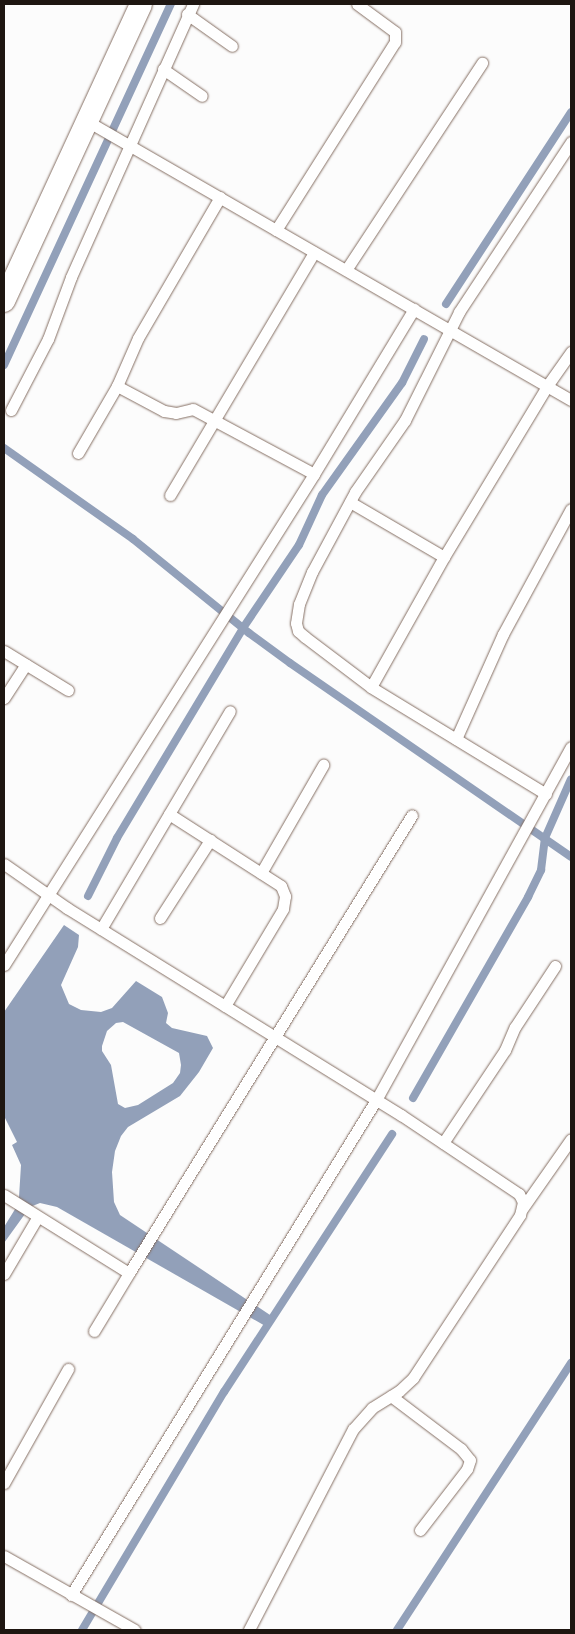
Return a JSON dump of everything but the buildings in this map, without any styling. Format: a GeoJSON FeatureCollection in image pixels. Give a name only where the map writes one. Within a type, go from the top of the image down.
{"type":"FeatureCollection","features":[{"type":"Feature","properties":{"kind":"street"},"geometry":{"type":"LineString","coordinates":[[4,301],[93,124],[141,4]]}},
{"type":"Feature","properties":{"kind":"lane"},"geometry":{"type":"LineString","coordinates":[[276,230],[395,42],[395,32],[357,4]]}},
{"type":"Feature","properties":{"kind":"lane"},"geometry":{"type":"LineString","coordinates":[[11,410],[48,339],[125,143],[163,69],[190,9],[232,46]]}},
{"type":"Feature","properties":{"kind":"lane"},"geometry":{"type":"LineString","coordinates":[[346,270],[482,63]]}},
{"type":"Feature","properties":{"kind":"lane"},"geometry":{"type":"LineString","coordinates":[[163,69],[202,96]]}},
{"type":"Feature","properties":{"kind":"lane"},"geometry":{"type":"LineString","coordinates":[[93,124],[571,400]]}},
{"type":"Feature","properties":{"kind":"lane"},"geometry":{"type":"LineString","coordinates":[[546,794],[371,687],[305,637],[298,631],[296,623],[299,604],[312,572],[350,502],[405,420],[459,312],[571,142]]}},
{"type":"Feature","properties":{"kind":"lane"},"geometry":{"type":"LineString","coordinates":[[78,453],[117,386],[138,338],[220,197]]}},
{"type":"Feature","properties":{"kind":"lane"},"geometry":{"type":"LineString","coordinates":[[170,495],[314,252]]}},
{"type":"Feature","properties":{"kind":"lane"},"geometry":{"type":"LineString","coordinates":[[4,965],[314,474],[414,309]]}},
{"type":"Feature","properties":{"kind":"lane"},"geometry":{"type":"LineString","coordinates":[[371,687],[444,557],[547,386],[571,352]]}},
{"type":"Feature","properties":{"kind":"lane"},"geometry":{"type":"LineString","coordinates":[[117,386],[164,411],[176,413],[194,409],[314,474]]}},
{"type":"Feature","properties":{"kind":"lane"},"geometry":{"type":"LineString","coordinates":[[350,502],[444,557]]}},
{"type":"Feature","properties":{"kind":"lane"},"geometry":{"type":"LineString","coordinates":[[456,739],[503,634],[571,509]]}},
{"type":"Feature","properties":{"kind":"lane"},"geometry":{"type":"LineString","coordinates":[[4,651],[68,690]]}},
{"type":"Feature","properties":{"kind":"lane"},"geometry":{"type":"LineString","coordinates":[[4,698],[26,664]]}},
{"type":"Feature","properties":{"kind":"lane"},"geometry":{"type":"LineString","coordinates":[[101,929],[230,711]]}},
{"type":"Feature","properties":{"kind":"lane"},"geometry":{"type":"LineString","coordinates":[[71,1595],[376,1100],[571,747]]}},
{"type":"Feature","properties":{"kind":"lane"},"geometry":{"type":"LineString","coordinates":[[261,873],[323,765]]}},
{"type":"Feature","properties":{"kind":"lane"},"geometry":{"type":"LineString","coordinates":[[169,814],[281,886],[285,896],[283,909],[225,1006]]}},
{"type":"Feature","properties":{"kind":"lane"},"geometry":{"type":"LineString","coordinates":[[94,1331],[274,1036],[412,815]]}},
{"type":"Feature","properties":{"kind":"lane"},"geometry":{"type":"LineString","coordinates":[[160,918],[210,840]]}},
{"type":"Feature","properties":{"kind":"lane"},"geometry":{"type":"LineString","coordinates":[[4,864],[49,896],[443,1143],[519,1194],[523,1202],[521,1210]]}},
{"type":"Feature","properties":{"kind":"lane"},"geometry":{"type":"LineString","coordinates":[[443,1143],[505,1050],[516,1027],[555,966]]}},
{"type":"Feature","properties":{"kind":"lane"},"geometry":{"type":"LineString","coordinates":[[249,1630],[353,1429],[372,1408],[391,1396],[413,1378],[521,1210],[571,1139]]}},
{"type":"Feature","properties":{"kind":"lane"},"geometry":{"type":"LineString","coordinates":[[4,1196],[129,1273]]}},
{"type":"Feature","properties":{"kind":"lane"},"geometry":{"type":"LineString","coordinates":[[4,1274],[38,1218]]}},
{"type":"Feature","properties":{"kind":"lane"},"geometry":{"type":"LineString","coordinates":[[4,1483],[68,1369]]}},
{"type":"Feature","properties":{"kind":"lane"},"geometry":{"type":"LineString","coordinates":[[391,1396],[461,1449],[470,1460],[467,1469],[420,1530]]}},
{"type":"Feature","properties":{"kind":"lane"},"geometry":{"type":"LineString","coordinates":[[4,1556],[136,1630]]}},
{"type":"Feature","properties":{"kind":"water"},"geometry":{"type":"Polygon","coordinates":[[[64,925],[79,935],[78,947],[61,985],[69,1004],[81,1010],[101,1012],[112,1008],[136,981],[162,997],[168,1013],[166,1023],[172,1028],[207,1036],[213,1048],[199,1072],[180,1096],[128,1127],[121,1136],[115,1151],[112,1172],[114,1202],[120,1215],[273,1317],[267,1327],[57,1207],[40,1203],[30,1207],[4,1243],[4,1227],[17,1206],[19,1197],[21,1165],[12,1145],[17,1142],[4,1116],[4,1012],[64,925]],[[123,1022],[116,1023],[107,1031],[102,1051],[111,1065],[118,1104],[125,1108],[138,1105],[173,1083],[180,1073],[179,1053],[123,1022]]]}},
{"type":"Feature","properties":{"kind":"waterway"},"geometry":{"type":"LineString","coordinates":[[4,365],[171,4]]}},
{"type":"Feature","properties":{"kind":"waterway"},"geometry":{"type":"LineString","coordinates":[[446,304],[571,112]]}},
{"type":"Feature","properties":{"kind":"waterway"},"geometry":{"type":"LineString","coordinates":[[88,896],[117,838],[243,628],[299,545],[322,495],[402,383],[424,339]]}},
{"type":"Feature","properties":{"kind":"waterway"},"geometry":{"type":"LineString","coordinates":[[4,448],[133,539],[249,633],[290,663],[571,857]]}},
{"type":"Feature","properties":{"kind":"waterway"},"geometry":{"type":"LineString","coordinates":[[413,1098],[528,897],[541,870],[545,838],[571,779]]}},
{"type":"Feature","properties":{"kind":"waterway"},"geometry":{"type":"LineString","coordinates":[[82,1630],[224,1392],[392,1134]]}},
{"type":"Feature","properties":{"kind":"waterway"},"geometry":{"type":"LineString","coordinates":[[397,1630],[571,1363]]}}]}
